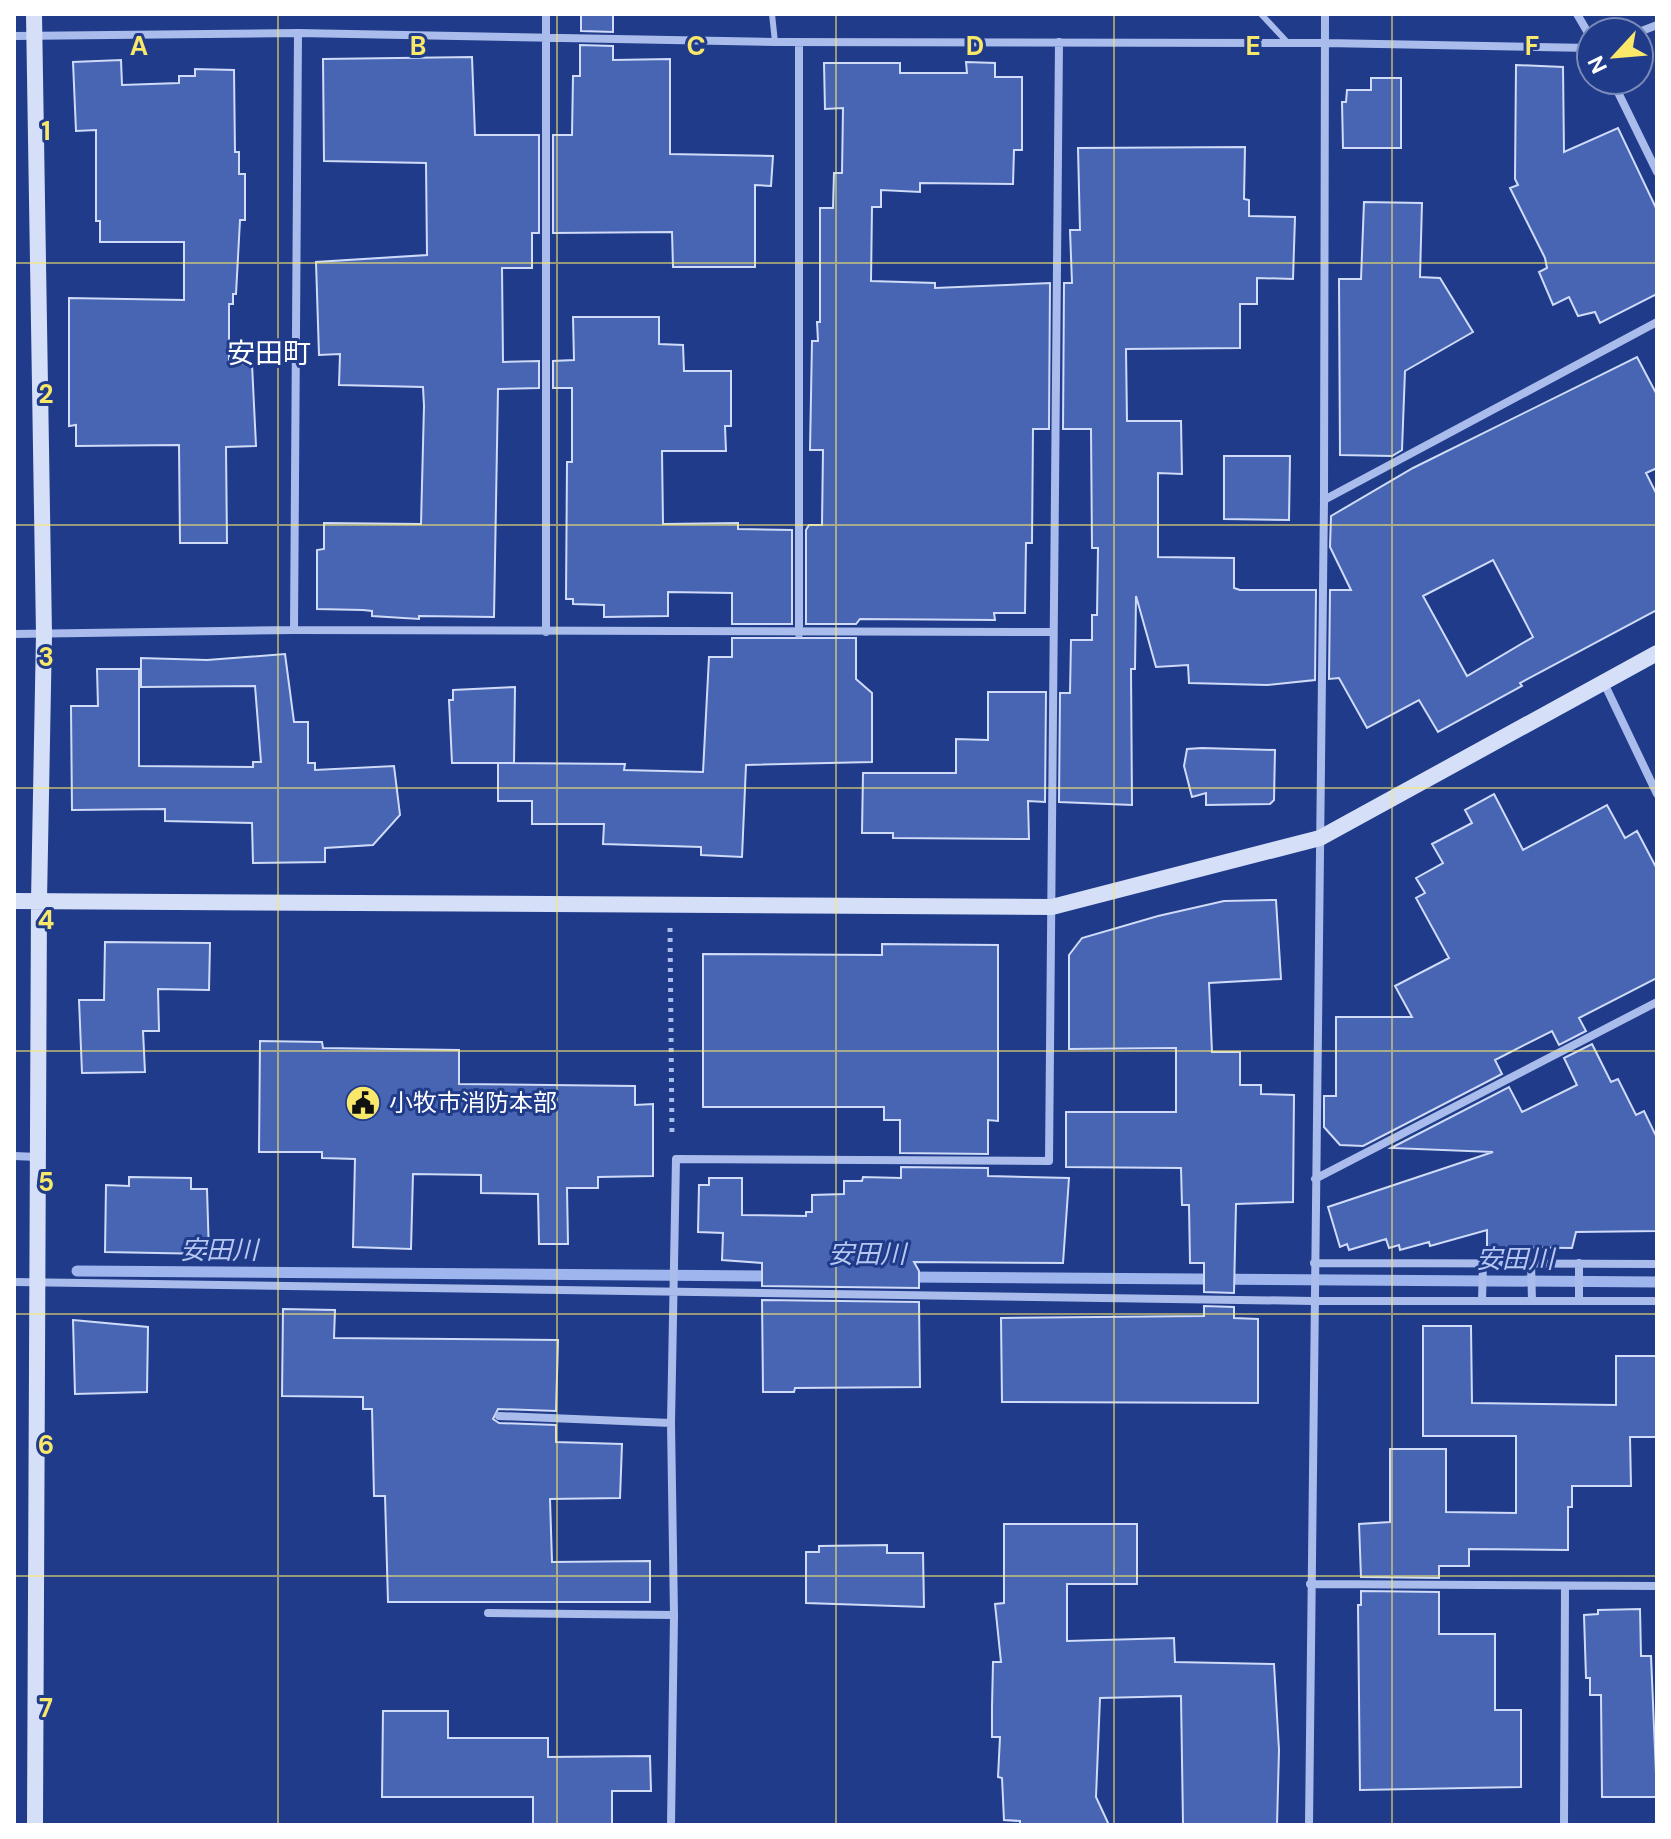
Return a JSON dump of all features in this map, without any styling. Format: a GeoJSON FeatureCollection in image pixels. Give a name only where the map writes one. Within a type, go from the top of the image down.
{"type":"FeatureCollection","features":[{"type":"Feature","properties":{"kind":"street"},"geometry":{"type":"LineString","coordinates":[[34,14],[44,634],[39,901],[35,1825]]}},
{"type":"Feature","properties":{"kind":"street"},"geometry":{"type":"LineString","coordinates":[[546,14],[546,632]]}},
{"type":"Feature","properties":{"kind":"street"},"geometry":{"type":"LineString","coordinates":[[1309,1825],[1324,500],[1325,14]]}},
{"type":"Feature","properties":{"kind":"street"},"geometry":{"type":"LineString","coordinates":[[294,630],[298,33]]}},
{"type":"Feature","properties":{"kind":"street"},"geometry":{"type":"LineString","coordinates":[[14,36],[298,33],[775,42],[1326,43],[1575,48]]}},
{"type":"Feature","properties":{"kind":"street"},"geometry":{"type":"LineString","coordinates":[[799,42],[799,634]]}},
{"type":"Feature","properties":{"kind":"street"},"geometry":{"type":"LineString","coordinates":[[671,1825],[674,1615],[671,1423],[676,1159],[1049,1161],[1059,42]]}},
{"type":"Feature","properties":{"kind":"street"},"geometry":{"type":"LineString","coordinates":[[1620,96],[1657,172]]}},
{"type":"Feature","properties":{"kind":"street"},"geometry":{"type":"LineString","coordinates":[[1324,500],[1657,322]]}},
{"type":"Feature","properties":{"kind":"street"},"geometry":{"type":"LineString","coordinates":[[14,634],[294,630],[799,634],[1052,632]]}},
{"type":"Feature","properties":{"kind":"street"},"geometry":{"type":"LineString","coordinates":[[14,901],[1052,907],[1320,838],[1657,653]]}},
{"type":"Feature","properties":{"kind":"street"},"geometry":{"type":"LineString","coordinates":[[1604,683],[1657,794]]}},
{"type":"Feature","properties":{"kind":"street"},"geometry":{"type":"LineString","coordinates":[[1315,1179],[1657,1002]]}},
{"type":"Feature","properties":{"kind":"street"},"geometry":{"type":"LineString","coordinates":[[14,1156],[39,1157]]}},
{"type":"Feature","properties":{"kind":"street"},"geometry":{"type":"LineString","coordinates":[[1314,1263],[1657,1264]]}},
{"type":"Feature","properties":{"kind":"street"},"geometry":{"type":"LineString","coordinates":[[1482,1301],[1483,1263]]}},
{"type":"Feature","properties":{"kind":"street"},"geometry":{"type":"LineString","coordinates":[[1531,1263],[1532,1301]]}},
{"type":"Feature","properties":{"kind":"street"},"geometry":{"type":"LineString","coordinates":[[1579,1263],[1579,1301]]}},
{"type":"Feature","properties":{"kind":"street"},"geometry":{"type":"LineString","coordinates":[[14,1282],[1313,1301],[1657,1301]]}},
{"type":"Feature","properties":{"kind":"street"},"geometry":{"type":"LineString","coordinates":[[499,1416],[671,1423]]}},
{"type":"Feature","properties":{"kind":"street"},"geometry":{"type":"LineString","coordinates":[[1310,1584],[1657,1586]]}},
{"type":"Feature","properties":{"kind":"street"},"geometry":{"type":"LineString","coordinates":[[1564,1825],[1565,1586]]}},
{"type":"Feature","properties":{"kind":"street"},"geometry":{"type":"LineString","coordinates":[[488,1613],[674,1615]]}},
{"type":"Feature","properties":{"kind":"lane"},"geometry":{"type":"LineString","coordinates":[[772,14],[775,42]]}},
{"type":"Feature","properties":{"kind":"lane"},"geometry":{"type":"LineString","coordinates":[[1261,14],[1288,43]]}},
{"type":"Feature","properties":{"kind":"path"},"geometry":{"type":"LineString","coordinates":[[670,903],[672,1138],[676,1159]]}},
{"type":"Feature","properties":{"kind":"building"},"geometry":{"type":"Polygon","coordinates":[[[581,14],[613,14],[613,32],[581,31],[581,14]]]}},
{"type":"Feature","properties":{"kind":"building"},"geometry":{"type":"Polygon","coordinates":[[[580,45],[613,46],[613,60],[670,59],[670,154],[773,156],[771,186],[755,185],[755,267],[673,267],[672,232],[553,233],[553,135],[572,135],[573,76],[580,76],[580,45]]]}},
{"type":"Feature","properties":{"kind":"building"},"geometry":{"type":"Polygon","coordinates":[[[472,57],[475,135],[539,135],[539,233],[532,233],[532,268],[502,268],[503,362],[539,361],[539,388],[498,389],[494,617],[419,616],[419,619],[372,616],[372,611],[363,610],[317,609],[317,550],[324,549],[324,523],[421,524],[424,406],[423,387],[339,385],[340,354],[319,355],[316,262],[427,255],[426,163],[324,161],[323,59],[472,57]]]}},
{"type":"Feature","properties":{"kind":"building"},"geometry":{"type":"Polygon","coordinates":[[[121,60],[122,85],[179,83],[179,76],[195,76],[195,69],[234,70],[235,152],[239,152],[239,174],[245,174],[245,220],[240,220],[236,294],[233,294],[233,304],[229,304],[229,364],[252,364],[256,446],[226,447],[227,543],[180,543],[179,445],[76,446],[76,425],[69,426],[69,298],[184,300],[184,242],[100,242],[100,221],[96,221],[96,130],[76,131],[73,62],[121,60]]]}},
{"type":"Feature","properties":{"kind":"building"},"geometry":{"type":"Polygon","coordinates":[[[966,62],[995,63],[995,77],[1022,77],[1022,150],[1014,150],[1013,184],[920,183],[920,192],[881,190],[881,207],[872,207],[871,281],[935,283],[935,288],[1050,283],[1049,429],[1033,429],[1032,543],[1026,543],[1025,613],[994,613],[995,620],[860,619],[856,624],[806,624],[806,530],[809,525],[822,525],[823,450],[810,450],[812,341],[818,341],[817,322],[820,322],[820,208],[833,208],[834,173],[842,173],[843,108],[825,109],[824,63],[900,63],[900,73],[967,73],[966,62]]]}},
{"type":"Feature","properties":{"kind":"building"},"geometry":{"type":"Polygon","coordinates":[[[1516,65],[1563,67],[1564,152],[1618,128],[1657,210],[1657,294],[1600,323],[1595,312],[1578,316],[1569,297],[1553,305],[1539,272],[1547,268],[1545,258],[1510,188],[1518,185],[1515,179],[1516,65]]]}},
{"type":"Feature","properties":{"kind":"building"},"geometry":{"type":"Polygon","coordinates":[[[1371,78],[1401,78],[1401,148],[1343,148],[1342,102],[1346,102],[1347,90],[1371,90],[1371,78]]]}},
{"type":"Feature","properties":{"kind":"building"},"geometry":{"type":"Polygon","coordinates":[[[1245,147],[1244,199],[1249,200],[1249,216],[1295,217],[1293,279],[1257,278],[1257,304],[1240,304],[1240,348],[1126,349],[1127,421],[1181,421],[1182,474],[1158,473],[1158,557],[1234,558],[1234,588],[1240,590],[1316,590],[1315,680],[1267,685],[1189,683],[1188,665],[1156,667],[1136,596],[1135,669],[1131,669],[1132,805],[1059,802],[1060,693],[1070,693],[1071,640],[1092,640],[1092,615],[1097,615],[1098,548],[1092,548],[1091,429],[1063,429],[1064,283],[1072,283],[1070,230],[1080,230],[1078,148],[1245,147]]]}},
{"type":"Feature","properties":{"kind":"building"},"geometry":{"type":"Polygon","coordinates":[[[1364,202],[1422,203],[1420,277],[1440,278],[1473,332],[1405,371],[1402,450],[1392,456],[1340,455],[1339,279],[1361,279],[1364,202]]]}},
{"type":"Feature","properties":{"kind":"building"},"geometry":{"type":"Polygon","coordinates":[[[573,317],[659,317],[659,344],[683,345],[684,371],[731,371],[731,426],[725,426],[726,451],[662,451],[663,524],[738,523],[738,529],[792,530],[792,624],[732,624],[732,593],[668,592],[668,616],[604,617],[604,605],[573,604],[573,599],[566,599],[567,462],[572,462],[572,388],[553,388],[553,361],[574,360],[573,317]]]}},
{"type":"Feature","properties":{"kind":"building"},"geometry":{"type":"Polygon","coordinates":[[[1637,357],[1657,395],[1657,468],[1646,473],[1657,495],[1657,610],[1520,683],[1522,686],[1438,732],[1419,700],[1367,728],[1339,678],[1329,679],[1330,590],[1351,590],[1330,547],[1331,516],[1413,468],[1637,357]],[[1493,560],[1423,596],[1467,676],[1533,637],[1493,560]]]}},
{"type":"Feature","properties":{"kind":"building"},"geometry":{"type":"Polygon","coordinates":[[[1224,456],[1290,456],[1289,520],[1224,519],[1224,456]]]}},
{"type":"Feature","properties":{"kind":"building"},"geometry":{"type":"Polygon","coordinates":[[[732,638],[856,638],[856,679],[872,693],[872,762],[746,765],[742,857],[701,855],[701,847],[603,844],[604,824],[532,824],[532,801],[498,801],[498,763],[625,764],[624,770],[703,772],[709,657],[732,657],[732,638]]]}},
{"type":"Feature","properties":{"kind":"building"},"geometry":{"type":"Polygon","coordinates":[[[285,654],[294,722],[308,722],[308,763],[315,763],[315,770],[394,766],[400,815],[373,845],[325,848],[325,862],[253,863],[252,823],[165,821],[165,809],[72,810],[71,706],[98,706],[97,669],[139,669],[139,766],[253,767],[253,762],[261,762],[255,686],[141,687],[141,658],[207,660],[285,654]]]}},
{"type":"Feature","properties":{"kind":"building"},"geometry":{"type":"Polygon","coordinates":[[[515,687],[514,763],[452,763],[449,700],[453,700],[453,690],[515,687]]]}},
{"type":"Feature","properties":{"kind":"building"},"geometry":{"type":"Polygon","coordinates":[[[988,692],[1046,692],[1045,802],[1028,801],[1029,839],[893,838],[893,833],[862,833],[863,773],[956,773],[956,739],[988,740],[988,692]]]}},
{"type":"Feature","properties":{"kind":"building"},"geometry":{"type":"Polygon","coordinates":[[[1187,749],[1275,750],[1274,800],[1270,804],[1206,805],[1206,793],[1192,797],[1184,766],[1187,749]]]}},
{"type":"Feature","properties":{"kind":"building"},"geometry":{"type":"Polygon","coordinates":[[[1494,794],[1523,850],[1607,805],[1625,838],[1637,831],[1657,869],[1657,978],[1579,1018],[1586,1031],[1559,1045],[1552,1031],[1495,1060],[1502,1074],[1363,1146],[1340,1145],[1324,1127],[1324,1096],[1336,1096],[1336,1017],[1412,1017],[1395,986],[1449,958],[1416,898],[1425,893],[1416,878],[1443,863],[1432,844],[1472,823],[1465,810],[1494,794]]]}},
{"type":"Feature","properties":{"kind":"building"},"geometry":{"type":"Polygon","coordinates":[[[1276,900],[1281,979],[1209,983],[1212,1052],[1240,1052],[1240,1085],[1261,1085],[1261,1094],[1294,1095],[1293,1202],[1236,1204],[1234,1293],[1204,1292],[1204,1263],[1190,1263],[1189,1205],[1182,1205],[1181,1168],[1066,1167],[1066,1112],[1176,1112],[1176,1048],[1069,1049],[1069,955],[1082,938],[1158,916],[1224,901],[1276,900]]]}},
{"type":"Feature","properties":{"kind":"building"},"geometry":{"type":"Polygon","coordinates":[[[105,942],[210,943],[209,990],[158,989],[159,1031],[143,1031],[145,1072],[82,1073],[79,1000],[104,1000],[105,942]]]}},
{"type":"Feature","properties":{"kind":"building"},"geometry":{"type":"Polygon","coordinates":[[[882,944],[998,945],[998,1121],[988,1120],[988,1154],[900,1153],[900,1120],[884,1120],[884,1107],[703,1107],[703,954],[882,955],[882,944]]]}},
{"type":"Feature","properties":{"kind":"building"},"geometry":{"type":"Polygon","coordinates":[[[260,1041],[322,1042],[323,1048],[459,1050],[459,1084],[635,1086],[635,1105],[653,1104],[653,1176],[598,1177],[598,1188],[567,1188],[568,1244],[539,1244],[538,1194],[481,1193],[481,1175],[413,1174],[411,1249],[353,1247],[355,1159],[322,1158],[322,1152],[259,1152],[260,1041]]]}},
{"type":"Feature","properties":{"kind":"building"},"geometry":{"type":"Polygon","coordinates":[[[1592,1044],[1611,1082],[1618,1079],[1636,1115],[1644,1111],[1657,1138],[1657,1231],[1576,1232],[1572,1248],[1487,1247],[1487,1230],[1430,1246],[1429,1242],[1400,1250],[1399,1245],[1389,1248],[1386,1239],[1349,1250],[1347,1244],[1340,1247],[1328,1207],[1493,1152],[1391,1148],[1509,1087],[1522,1112],[1577,1085],[1564,1058],[1592,1044]]]}},
{"type":"Feature","properties":{"kind":"building"},"geometry":{"type":"Polygon","coordinates":[[[901,1167],[988,1168],[988,1176],[1069,1178],[1063,1263],[914,1262],[919,1271],[919,1288],[762,1286],[762,1263],[722,1260],[723,1233],[698,1232],[699,1185],[709,1185],[709,1178],[742,1178],[742,1215],[806,1216],[806,1212],[812,1212],[812,1195],[844,1194],[844,1181],[862,1181],[863,1177],[901,1178],[901,1167]]]}},
{"type":"Feature","properties":{"kind":"building"},"geometry":{"type":"Polygon","coordinates":[[[129,1177],[191,1178],[191,1189],[207,1189],[209,1254],[105,1252],[106,1185],[129,1186],[129,1177]]]}},
{"type":"Feature","properties":{"kind":"building"},"geometry":{"type":"Polygon","coordinates":[[[762,1300],[919,1302],[920,1387],[795,1388],[794,1392],[763,1392],[762,1300]]]}},
{"type":"Feature","properties":{"kind":"building"},"geometry":{"type":"Polygon","coordinates":[[[1204,1306],[1234,1307],[1234,1318],[1258,1319],[1258,1403],[1002,1402],[1001,1318],[1204,1316],[1204,1306]]]}},
{"type":"Feature","properties":{"kind":"building"},"geometry":{"type":"Polygon","coordinates":[[[283,1309],[335,1310],[334,1338],[558,1340],[556,1411],[498,1409],[493,1419],[499,1423],[556,1425],[556,1442],[622,1444],[620,1498],[550,1499],[552,1562],[650,1561],[650,1602],[388,1602],[385,1496],[374,1496],[372,1409],[363,1409],[363,1397],[282,1396],[283,1309]]]}},
{"type":"Feature","properties":{"kind":"building"},"geometry":{"type":"Polygon","coordinates":[[[73,1320],[148,1327],[147,1392],[75,1394],[73,1320]]]}},
{"type":"Feature","properties":{"kind":"building"},"geometry":{"type":"Polygon","coordinates":[[[1423,1326],[1471,1326],[1472,1403],[1616,1405],[1616,1356],[1657,1356],[1657,1437],[1630,1437],[1631,1486],[1572,1486],[1572,1507],[1568,1507],[1568,1550],[1469,1549],[1469,1566],[1439,1566],[1439,1578],[1361,1577],[1359,1524],[1390,1522],[1390,1449],[1446,1449],[1446,1512],[1516,1513],[1516,1436],[1423,1436],[1423,1326]]]}},
{"type":"Feature","properties":{"kind":"building"},"geometry":{"type":"Polygon","coordinates":[[[1004,1524],[1137,1524],[1137,1584],[1067,1584],[1067,1641],[1174,1638],[1175,1662],[1274,1664],[1279,1750],[1277,1825],[1183,1824],[1181,1696],[1100,1698],[1096,1797],[1109,1825],[1020,1825],[1020,1821],[1004,1820],[1002,1778],[998,1777],[1000,1737],[992,1737],[992,1707],[993,1662],[1001,1662],[995,1604],[1004,1603],[1004,1524]]]}},
{"type":"Feature","properties":{"kind":"building"},"geometry":{"type":"Polygon","coordinates":[[[887,1545],[887,1553],[923,1553],[924,1607],[806,1603],[806,1552],[819,1552],[819,1546],[887,1545]]]}},
{"type":"Feature","properties":{"kind":"building"},"geometry":{"type":"Polygon","coordinates":[[[1361,1591],[1439,1592],[1439,1634],[1495,1634],[1495,1710],[1521,1710],[1521,1787],[1360,1790],[1358,1605],[1361,1605],[1361,1591]]]}},
{"type":"Feature","properties":{"kind":"building"},"geometry":{"type":"Polygon","coordinates":[[[1640,1609],[1641,1656],[1651,1656],[1657,1797],[1602,1797],[1601,1695],[1590,1695],[1590,1678],[1586,1678],[1584,1615],[1598,1614],[1598,1610],[1640,1609]]]}},
{"type":"Feature","properties":{"kind":"building"},"geometry":{"type":"Polygon","coordinates":[[[383,1711],[448,1711],[448,1738],[548,1738],[548,1757],[650,1756],[651,1791],[612,1791],[612,1825],[533,1825],[533,1797],[382,1797],[383,1711]]]}},
{"type":"Feature","properties":{"kind":"waterway","name":"安田川"},"geometry":{"type":"LineString","coordinates":[[77,1271],[776,1276]]}},
{"type":"Feature","properties":{"kind":"waterway","name":"安田川"},"geometry":{"type":"LineString","coordinates":[[906,1277],[1657,1282]]}},
{"type":"Feature","properties":{"kind":"place","name":"小牧市消防本部"},"geometry":{"type":"Point","coordinates":[363,1103]}},
{"type":"Feature","properties":{"kind":"district","name":"安田町"},"geometry":{"type":"Point","coordinates":[269,353]}}]}
